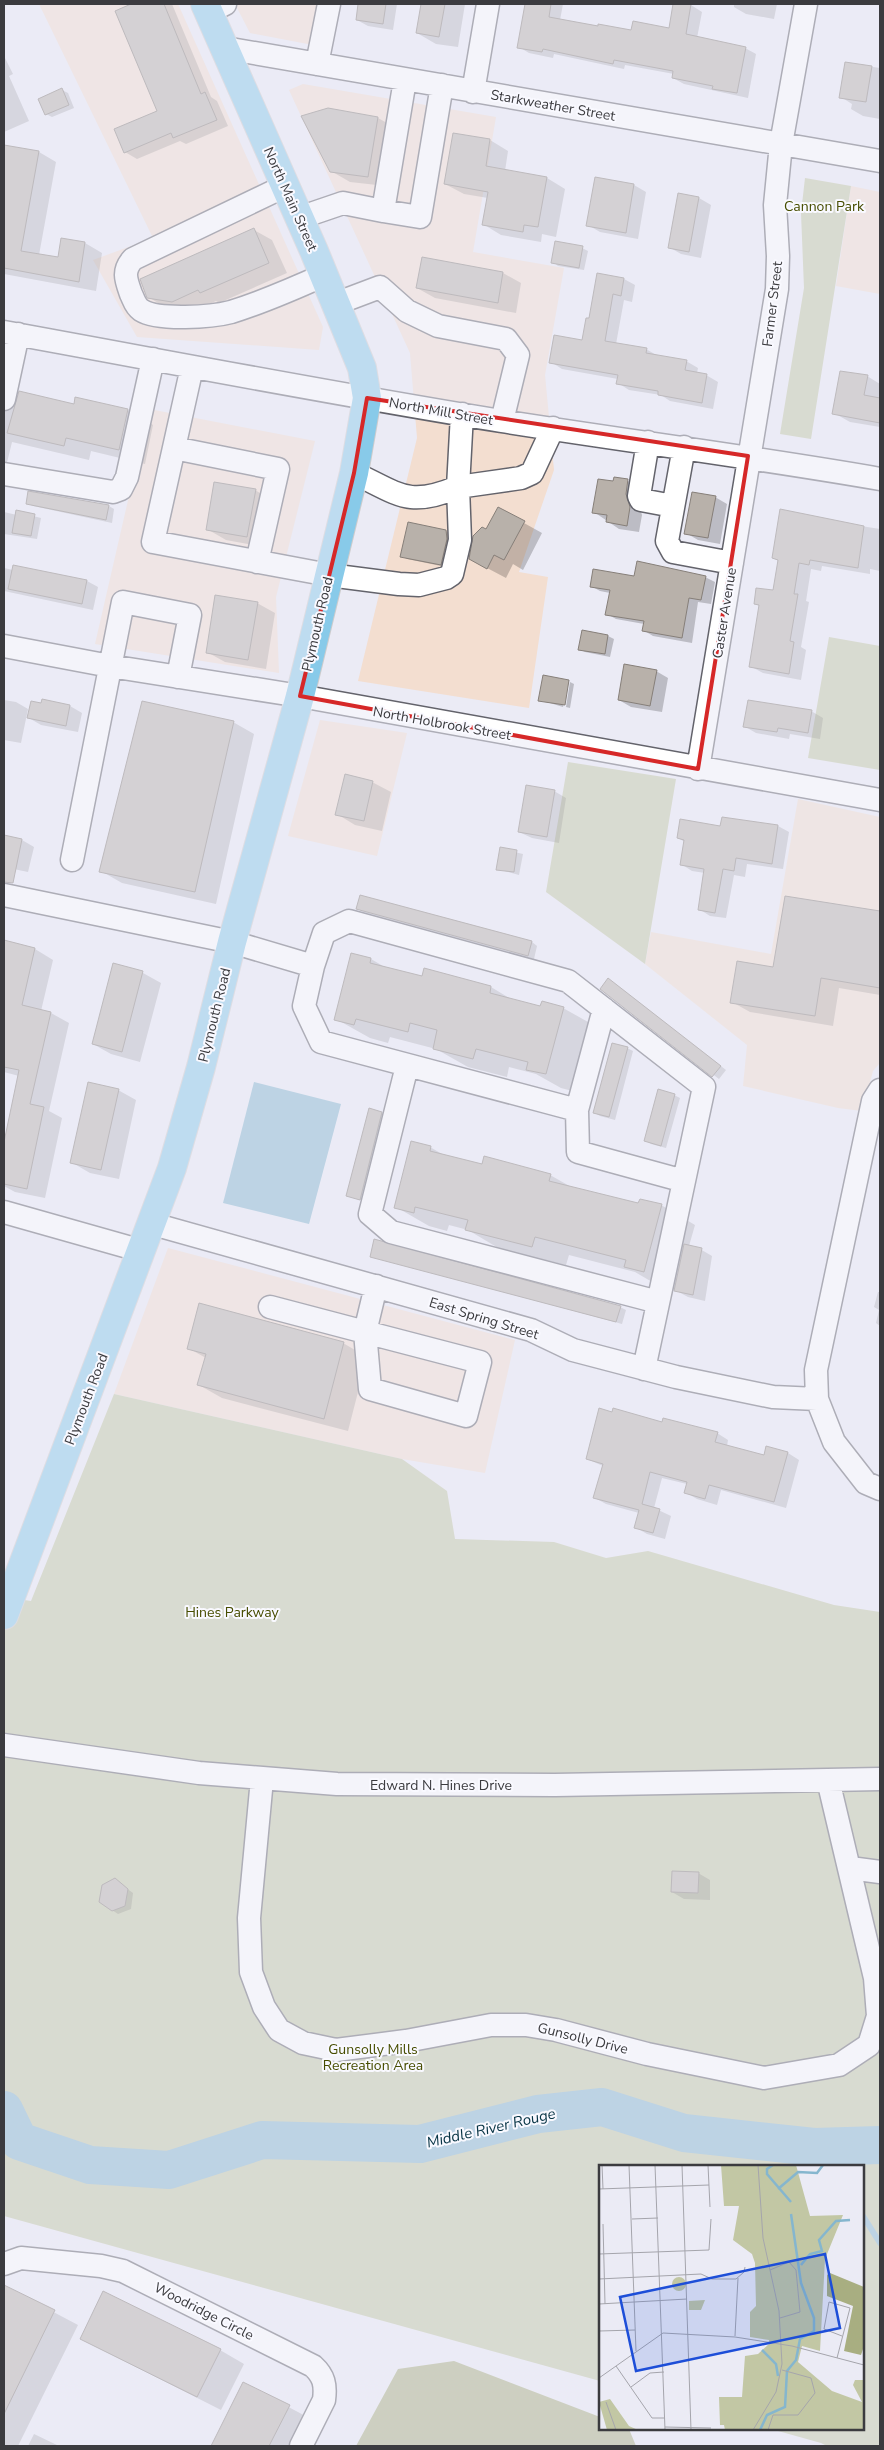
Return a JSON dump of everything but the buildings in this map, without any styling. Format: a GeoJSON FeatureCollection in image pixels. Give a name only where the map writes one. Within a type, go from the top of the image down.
{"type":"FeatureCollection","features":[{"type":"Feature","properties":{"kind":"main road","name":"North Main Street"},"geometry":{"type":"LineString","coordinates":[[213,7],[225,48],[324,275],[362,368],[366,398]]}},
{"type":"Feature","properties":{"kind":"main road","name":"Plymouth Road"},"geometry":{"type":"LineString","coordinates":[[4,1615],[172,1168],[201,1067],[232,942],[300,696],[354,472],[366,398]]}},
{"type":"Feature","properties":{"kind":"street"},"geometry":{"type":"LineString","coordinates":[[317,64],[329,4]]}},
{"type":"Feature","properties":{"kind":"street"},"geometry":{"type":"LineString","coordinates":[[473,92],[488,4]]}},
{"type":"Feature","properties":{"kind":"street","name":"Farmer Street"},"geometry":{"type":"LineString","coordinates":[[748,456],[777,289],[778,256],[775,205],[781,144],[806,4]]}},
{"type":"Feature","properties":{"kind":"street","name":"Starkweather Street"},"geometry":{"type":"LineString","coordinates":[[225,48],[880,161]]}},
{"type":"Feature","properties":{"kind":"street"},"geometry":{"type":"LineString","coordinates":[[383,211],[405,80]]}},
{"type":"Feature","properties":{"kind":"street"},"geometry":{"type":"LineString","coordinates":[[299,218],[343,203],[420,217],[442,85]]}},
{"type":"Feature","properties":{"kind":"street"},"geometry":{"type":"LineString","coordinates":[[285,186],[132,259],[127,265],[124,277],[136,306],[143,311],[164,316],[229,312],[270,299],[324,275]]}},
{"type":"Feature","properties":{"kind":"street"},"geometry":{"type":"LineString","coordinates":[[335,304],[380,287],[407,311],[438,326],[506,339],[518,354],[502,421]]}},
{"type":"Feature","properties":{"kind":"street"},"geometry":{"type":"LineString","coordinates":[[4,398],[11,333]]}},
{"type":"Feature","properties":{"kind":"street","name":"North Mill Street"},"geometry":{"type":"LineString","coordinates":[[11,333],[502,421],[748,456],[880,479]]}},
{"type":"Feature","properties":{"kind":"street"},"geometry":{"type":"LineString","coordinates":[[4,474],[113,492],[121,489],[127,477],[153,359]]}},
{"type":"Feature","properties":{"kind":"street"},"geometry":{"type":"LineString","coordinates":[[192,366],[154,542],[329,575],[419,585],[446,578],[452,574],[460,540],[458,487],[462,414]]}},
{"type":"Feature","properties":{"kind":"street"},"geometry":{"type":"LineString","coordinates":[[354,472],[404,496],[418,499],[434,497],[458,487],[521,478],[532,472],[553,428]]}},
{"type":"Feature","properties":{"kind":"street"},"geometry":{"type":"LineString","coordinates":[[648,442],[639,496],[641,500],[673,506]]}},
{"type":"Feature","properties":{"kind":"street"},"geometry":{"type":"LineString","coordinates":[[684,447],[667,541],[673,552],[732,563]]}},
{"type":"Feature","properties":{"kind":"street"},"geometry":{"type":"LineString","coordinates":[[174,448],[278,469],[257,562]]}},
{"type":"Feature","properties":{"kind":"street","name":"Caster Avenue"},"geometry":{"type":"LineString","coordinates":[[698,769],[748,456]]}},
{"type":"Feature","properties":{"kind":"street"},"geometry":{"type":"LineString","coordinates":[[72,860],[123,602],[190,615],[178,677]]}},
{"type":"Feature","properties":{"kind":"street","name":"North Holbrook Street"},"geometry":{"type":"LineString","coordinates":[[4,646],[110,666],[300,696],[698,769],[880,800]]}},
{"type":"Feature","properties":{"kind":"street"},"geometry":{"type":"LineString","coordinates":[[4,895],[232,942],[313,966]]}},
{"type":"Feature","properties":{"kind":"street"},"geometry":{"type":"LineString","coordinates":[[577,1110],[320,1042],[304,1006],[313,966],[324,934],[350,921],[568,981],[704,1087],[644,1369]]}},
{"type":"Feature","properties":{"kind":"street"},"geometry":{"type":"LineString","coordinates":[[604,1009],[577,1110],[578,1152],[684,1181]]}},
{"type":"Feature","properties":{"kind":"street"},"geometry":{"type":"LineString","coordinates":[[407,1066],[370,1214],[391,1232],[658,1302]]}},
{"type":"Feature","properties":{"kind":"street"},"geometry":{"type":"LineString","coordinates":[[880,1090],[873,1102],[816,1370],[817,1399],[834,1442],[866,1483],[880,1489]]}},
{"type":"Feature","properties":{"kind":"street"},"geometry":{"type":"LineString","coordinates":[[4,1212],[142,1251]]}},
{"type":"Feature","properties":{"kind":"street","name":"East Spring Street"},"geometry":{"type":"LineString","coordinates":[[152,1224],[532,1330],[573,1350],[644,1369],[773,1397],[817,1399]]}},
{"type":"Feature","properties":{"kind":"street"},"geometry":{"type":"LineString","coordinates":[[270,1307],[364,1332],[480,1362],[466,1416],[370,1389],[364,1332],[376,1286]]}},
{"type":"Feature","properties":{"kind":"street","name":"Edward N. Hines Drive"},"geometry":{"type":"LineString","coordinates":[[4,1745],[199,1773],[337,1784],[555,1785],[880,1779]]}},
{"type":"Feature","properties":{"kind":"street","name":"Gunsolly Drive"},"geometry":{"type":"LineString","coordinates":[[262,1779],[249,1918],[252,1972],[264,2007],[279,2030],[303,2043],[336,2050],[406,2041],[491,2025],[526,2025],[556,2030],[647,2054],[764,2078],[839,2065],[869,2045],[878,2016],[874,1978],[850,1868],[828,1780]]}},
{"type":"Feature","properties":{"kind":"street"},"geometry":{"type":"LineString","coordinates":[[850,1868],[880,1872]]}},
{"type":"Feature","properties":{"kind":"street","name":"Woodridge Circle"},"geometry":{"type":"LineString","coordinates":[[4,2264],[21,2258],[101,2266],[123,2271],[313,2366],[322,2374],[325,2392],[324,2400],[300,2446]]}},
{"type":"Feature","properties":{"kind":"highlighted area"},"geometry":{"type":"Polygon","coordinates":[[[367,398],[748,456],[698,769],[300,696],[354,473],[367,398]]]}},
{"type":"Feature","properties":{"kind":"shaded area"},"geometry":{"type":"Polygon","coordinates":[[[39,4],[178,4],[323,327],[319,350],[137,337],[93,260],[153,238],[39,4]]]}},
{"type":"Feature","properties":{"kind":"shaded area"},"geometry":{"type":"Polygon","coordinates":[[[235,4],[321,4],[313,45],[250,33],[235,4]]]}},
{"type":"Feature","properties":{"kind":"shaded area"},"geometry":{"type":"Polygon","coordinates":[[[303,84],[496,117],[473,252],[564,268],[545,375],[554,470],[519,572],[548,577],[529,708],[358,681],[417,438],[410,353],[289,90],[303,84]]]}},
{"type":"Feature","properties":{"kind":"shaded area"},"geometry":{"type":"Polygon","coordinates":[[[851,186],[880,192],[880,294],[836,286],[851,186]]]}},
{"type":"Feature","properties":{"kind":"shaded area"},"geometry":{"type":"Polygon","coordinates":[[[149,409],[315,441],[276,597],[279,673],[95,644],[149,409]]]}},
{"type":"Feature","properties":{"kind":"shaded area"},"geometry":{"type":"Polygon","coordinates":[[[320,720],[407,733],[377,856],[288,836],[320,720]]]}},
{"type":"Feature","properties":{"kind":"shaded area"},"geometry":{"type":"Polygon","coordinates":[[[798,799],[880,817],[880,1063],[873,1071],[862,1111],[838,1108],[743,1086],[747,1045],[645,964],[651,932],[771,954],[798,799]]]}},
{"type":"Feature","properties":{"kind":"shaded area"},"geometry":{"type":"Polygon","coordinates":[[[168,1248],[515,1340],[485,1473],[402,1459],[114,1394],[168,1248]]]}},
{"type":"Feature","properties":{"kind":"green space","name":"Cannon Park"},"geometry":{"type":"Polygon","coordinates":[[[805,178],[851,186],[811,439],[780,434],[804,288],[801,213],[805,178]]]}},
{"type":"Feature","properties":{"kind":"green space"},"geometry":{"type":"Polygon","coordinates":[[[829,637],[880,646],[880,770],[808,758],[829,637]]]}},
{"type":"Feature","properties":{"kind":"green space"},"geometry":{"type":"Polygon","coordinates":[[[568,762],[676,779],[645,964],[546,892],[568,762]]]}},
{"type":"Feature","properties":{"kind":"green space"},"geometry":{"type":"Polygon","coordinates":[[[114,1394],[402,1459],[447,1491],[455,1539],[554,1542],[606,1558],[648,1551],[834,1605],[880,1612],[880,2446],[827,2446],[775,2430],[864,2430],[864,2165],[599,2165],[599,2381],[4,2216],[4,1597],[31,1601],[114,1394]]]}},
{"type":"Feature","properties":{"kind":"green space"},"geometry":{"type":"Polygon","coordinates":[[[454,2361],[599,2417],[599,2430],[629,2430],[636,2446],[356,2446],[398,2369],[454,2361]]]}},
{"type":"Feature","properties":{"kind":"water"},"geometry":{"type":"Polygon","coordinates":[[[254,1082],[341,1104],[309,1224],[223,1203],[254,1082]]]}},
{"type":"Feature","properties":{"kind":"waterway","name":"Middle River Rouge"},"geometry":{"type":"LineString","coordinates":[[4,2110],[19,2141],[90,2165],[169,2170],[262,2140],[420,2144],[538,2114],[602,2107],[684,2133],[814,2147],[880,2145]]}},
{"type":"Feature","properties":{"kind":"waterway"},"geometry":{"type":"LineString","coordinates":[[814,2147],[825,2165]]}},
{"type":"Feature","properties":{"kind":"waterway"},"geometry":{"type":"LineString","coordinates":[[864,2218],[880,2243]]}},
{"type":"Feature","properties":{"kind":"park label","name":"Hines Parkway"},"geometry":{"type":"Point","coordinates":[232,1612]}},
{"type":"Feature","properties":{"kind":"park label","name":"Gunsolly Mills Recreation Area"},"geometry":{"type":"Point","coordinates":[373,2058]}}]}
